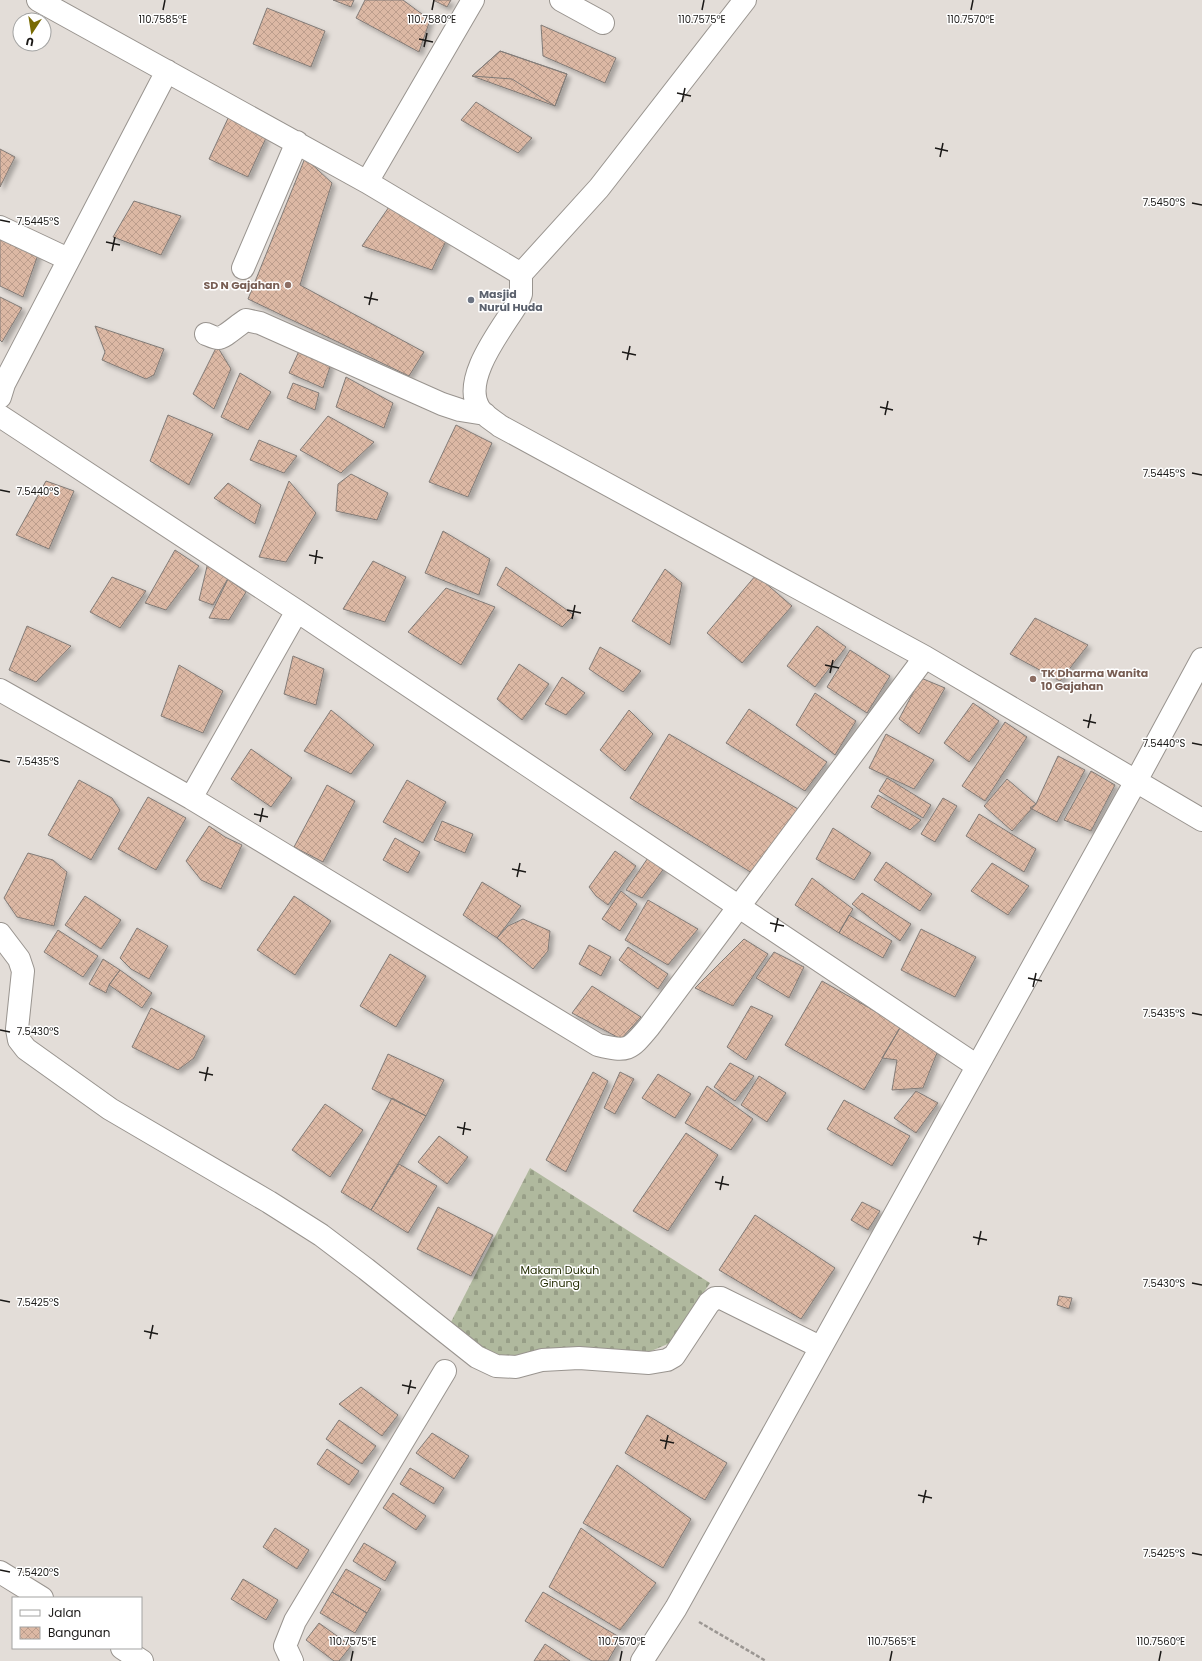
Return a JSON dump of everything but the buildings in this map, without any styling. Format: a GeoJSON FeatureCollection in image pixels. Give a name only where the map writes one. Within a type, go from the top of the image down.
{"type":"FeatureCollection","features":[{"type":"Feature","properties":{"kind":"street"},"geometry":{"type":"LineString","coordinates":[[38,0],[297,142],[521,274]]}},
{"type":"Feature","properties":{"kind":"street"},"geometry":{"type":"LineString","coordinates":[[367,182],[473,0]]}},
{"type":"Feature","properties":{"kind":"street"},"geometry":{"type":"LineString","coordinates":[[561,0],[603,23]]}},
{"type":"Feature","properties":{"kind":"street"},"geometry":{"type":"LineString","coordinates":[[745,0],[599,188],[521,274],[521,294],[517,304],[478,370],[473,390],[479,409],[500,426],[925,657],[1202,820]]}},
{"type":"Feature","properties":{"kind":"street"},"geometry":{"type":"LineString","coordinates":[[0,397],[4,384],[68,259],[167,71]]}},
{"type":"Feature","properties":{"kind":"street"},"geometry":{"type":"LineString","coordinates":[[243,268],[297,142]]}},
{"type":"Feature","properties":{"kind":"street"},"geometry":{"type":"LineString","coordinates":[[0,227],[68,259]]}},
{"type":"Feature","properties":{"kind":"street"},"geometry":{"type":"LineString","coordinates":[[206,334],[218,338],[226,336],[234,327],[246,320],[260,324],[442,404],[460,410],[485,414]]}},
{"type":"Feature","properties":{"kind":"street"},"geometry":{"type":"LineString","coordinates":[[0,416],[296,610],[977,1066]]}},
{"type":"Feature","properties":{"kind":"street"},"geometry":{"type":"LineString","coordinates":[[191,798],[296,610]]}},
{"type":"Feature","properties":{"kind":"street"},"geometry":{"type":"LineString","coordinates":[[0,690],[191,798],[598,1045],[620,1050],[635,1044],[649,1027],[925,657]]}},
{"type":"Feature","properties":{"kind":"street"},"geometry":{"type":"LineString","coordinates":[[642,1661],[676,1608],[1136,781],[1202,659]]}},
{"type":"Feature","properties":{"kind":"street"},"geometry":{"type":"LineString","coordinates":[[0,934],[19,959],[23,970],[17,1029],[19,1040],[26,1049],[110,1109],[269,1202],[321,1235],[483,1360],[496,1366],[516,1367],[542,1360],[578,1358],[649,1363],[667,1360],[674,1356],[709,1303],[715,1298],[721,1298],[820,1347]]}},
{"type":"Feature","properties":{"kind":"street"},"geometry":{"type":"LineString","coordinates":[[292,1661],[286,1646],[295,1621],[445,1371]]}},
{"type":"Feature","properties":{"kind":"street"},"geometry":{"type":"LineString","coordinates":[[0,1572],[40,1597]]}},
{"type":"Feature","properties":{"kind":"street"},"geometry":{"type":"LineString","coordinates":[[124,1649],[142,1661]]}},
{"type":"Feature","properties":{"kind":"path"},"geometry":{"type":"LineString","coordinates":[[676,1608],[766,1661]]}},
{"type":"Feature","properties":{"kind":"green space","name":"Makam Dukuh Ginung"},"geometry":{"type":"Polygon","coordinates":[[[530,1168],[710,1283],[670,1343],[649,1352],[518,1358],[494,1355],[473,1342],[451,1322],[530,1168]]]}},
{"type":"Feature","properties":{"kind":"place","name":"SD N Gajahan"},"geometry":{"type":"Point","coordinates":[288,285]}},
{"type":"Feature","properties":{"kind":"place","name":"Masjid Nurul Huda"},"geometry":{"type":"Point","coordinates":[471,300]}},
{"type":"Feature","properties":{"kind":"place","name":"TK Dharma Wanita 10 Gajahan"},"geometry":{"type":"Point","coordinates":[1033,679]}}]}
